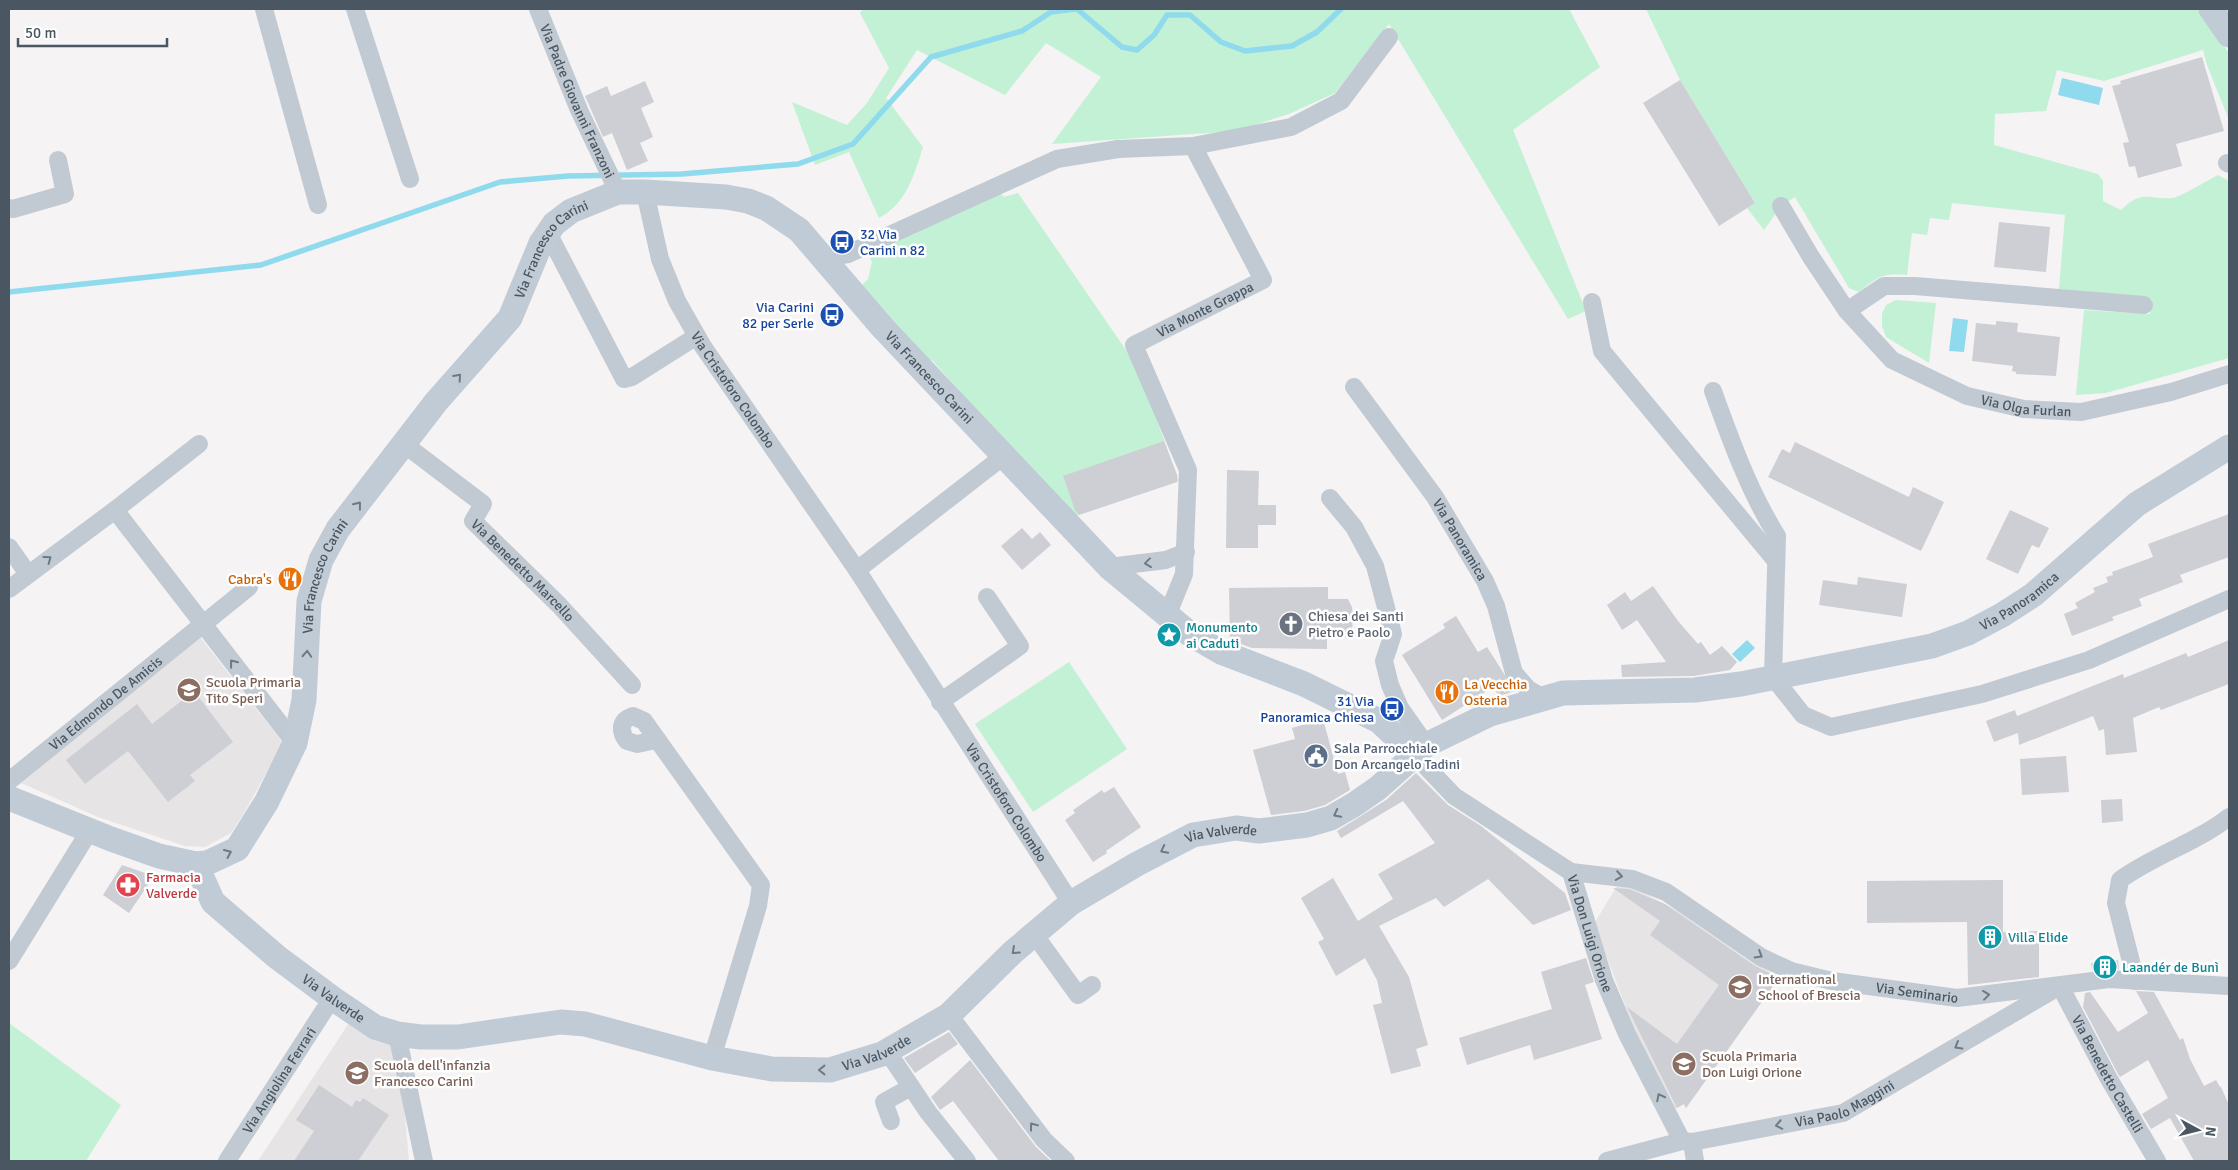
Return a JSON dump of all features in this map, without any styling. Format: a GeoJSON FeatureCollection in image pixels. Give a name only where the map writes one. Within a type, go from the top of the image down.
{"type":"FeatureCollection","features":[{"type":"Feature","properties":{"kind":"street"},"geometry":{"type":"LineString","coordinates":[[264,9],[318,206]]}},
{"type":"Feature","properties":{"kind":"street"},"geometry":{"type":"LineString","coordinates":[[355,9],[410,179]]}},
{"type":"Feature","properties":{"kind":"street","name":"Via Padre Giovanni Franzoni"},"geometry":{"type":"LineString","coordinates":[[538,9],[602,161],[616,189]]}},
{"type":"Feature","properties":{"kind":"street"},"geometry":{"type":"LineString","coordinates":[[2211,9],[2229,35]]}},
{"type":"Feature","properties":{"kind":"street"},"geometry":{"type":"LineString","coordinates":[[824,258],[848,254],[1057,159],[1118,149],[1193,146],[1291,127],[1341,101],[1389,37]]}},
{"type":"Feature","properties":{"kind":"street","name":"Via Monte Grappa"},"geometry":{"type":"LineString","coordinates":[[1186,552],[1188,470],[1134,345],[1263,280],[1193,146]]}},
{"type":"Feature","properties":{"kind":"street"},"geometry":{"type":"LineString","coordinates":[[9,208],[13,209],[66,194],[58,160]]}},
{"type":"Feature","properties":{"kind":"street","name":"Via Francesco Carini"},"geometry":{"type":"LineString","coordinates":[[196,864],[207,863],[237,850],[267,801],[295,743],[304,700],[310,601],[321,560],[338,530],[436,402],[510,318],[541,243],[554,224],[571,211],[616,189],[726,197],[748,201],[766,208],[799,230],[883,328],[1005,455],[1108,567],[1167,616],[1190,634],[1222,652],[1304,684],[1427,747]]}},
{"type":"Feature","properties":{"kind":"street","name":"Via Cristoforo Colombo"},"geometry":{"type":"LineString","coordinates":[[645,192],[660,259],[678,301],[697,336],[857,570],[940,702],[1071,903]]}},
{"type":"Feature","properties":{"kind":"street","name":"Via Olga Furlan"},"geometry":{"type":"LineString","coordinates":[[1781,206],[1847,311],[1892,360],[1967,396],[2024,409],[2081,412],[2171,392],[2229,374]]}},
{"type":"Feature","properties":{"kind":"street"},"geometry":{"type":"LineString","coordinates":[[548,233],[624,379],[632,377],[697,336]]}},
{"type":"Feature","properties":{"kind":"street"},"geometry":{"type":"LineString","coordinates":[[1847,311],[1884,286],[1915,286],[2144,305]]}},
{"type":"Feature","properties":{"kind":"street"},"geometry":{"type":"LineString","coordinates":[[1592,302],[1602,350],[1776,561]]}},
{"type":"Feature","properties":{"kind":"street","name":"Via Panoramica"},"geometry":{"type":"LineString","coordinates":[[1354,387],[1435,497],[1485,581],[1496,606],[1514,673],[1528,689],[1546,699]]}},
{"type":"Feature","properties":{"kind":"street"},"geometry":{"type":"LineString","coordinates":[[1713,392],[1734,449],[1776,536],[1773,677],[1803,715],[1831,727],[1982,694],[2089,660],[2229,599]]}},
{"type":"Feature","properties":{"kind":"street"},"geometry":{"type":"LineString","coordinates":[[9,588],[115,510],[199,444]]}},
{"type":"Feature","properties":{"kind":"street","name":"Via Benedetto Marcello"},"geometry":{"type":"LineString","coordinates":[[404,444],[483,504],[472,522],[559,605],[632,685]]}},
{"type":"Feature","properties":{"kind":"street","name":"Via Panoramica"},"geometry":{"type":"LineString","coordinates":[[1427,747],[1490,714],[1563,693],[1695,690],[1932,646],[1968,633],[2002,615],[2033,595],[2137,504],[2229,447]]}},
{"type":"Feature","properties":{"kind":"street"},"geometry":{"type":"LineString","coordinates":[[857,570],[1005,455]]}},
{"type":"Feature","properties":{"kind":"street","name":"Via Don Luigi Orione"},"geometry":{"type":"LineString","coordinates":[[1330,498],[1354,527],[1375,566],[1393,634],[1384,661],[1390,684],[1400,708],[1427,747],[1454,796],[1571,872],[1604,980],[1627,1034],[1687,1141],[1695,1161]]}},
{"type":"Feature","properties":{"kind":"street"},"geometry":{"type":"LineString","coordinates":[[115,510],[295,743]]}},
{"type":"Feature","properties":{"kind":"street"},"geometry":{"type":"LineString","coordinates":[[9,547],[28,574]]}},
{"type":"Feature","properties":{"kind":"street"},"geometry":{"type":"LineString","coordinates":[[1108,567],[1166,560],[1186,552],[1184,574],[1167,616]]}},
{"type":"Feature","properties":{"kind":"street","name":"Via Edmondo De Amicis"},"geometry":{"type":"LineString","coordinates":[[9,781],[249,587]]}},
{"type":"Feature","properties":{"kind":"street"},"geometry":{"type":"LineString","coordinates":[[940,702],[1020,646],[987,597]]}},
{"type":"Feature","properties":{"kind":"street"},"geometry":{"type":"LineString","coordinates":[[656,740],[761,885],[758,906],[712,1058]]}},
{"type":"Feature","properties":{"kind":"street","name":"Via Valverde"},"geometry":{"type":"LineString","coordinates":[[196,864],[213,902],[277,957],[375,1027],[397,1034],[422,1037],[458,1037],[561,1022],[585,1024],[712,1058],[772,1069],[830,1070],[886,1051],[949,1015],[1034,934],[1071,903],[1137,864],[1193,835],[1236,828],[1259,831],[1307,825],[1331,818],[1355,804],[1427,747]]}},
{"type":"Feature","properties":{"kind":"street"},"geometry":{"type":"LineString","coordinates":[[9,798],[159,856],[196,864]]}},
{"type":"Feature","properties":{"kind":"street"},"geometry":{"type":"LineString","coordinates":[[2136,981],[2116,903],[2120,880],[2134,870],[2216,827],[2229,817]]}},
{"type":"Feature","properties":{"kind":"street"},"geometry":{"type":"LineString","coordinates":[[9,960],[90,830]]}},
{"type":"Feature","properties":{"kind":"street","name":"Via Seminario"},"geometry":{"type":"LineString","coordinates":[[1571,872],[1586,875],[1612,875],[1632,878],[1666,892],[1761,957],[1792,971],[1832,981],[1957,998],[2109,980],[2229,986]]}},
{"type":"Feature","properties":{"kind":"street"},"geometry":{"type":"LineString","coordinates":[[1034,934],[1078,995],[1092,985]]}},
{"type":"Feature","properties":{"kind":"street","name":"Via Paolo Maggini"},"geometry":{"type":"LineString","coordinates":[[1607,1161],[1687,1141],[1843,1113],[2060,986]]}},
{"type":"Feature","properties":{"kind":"street","name":"Via Benedetto Castelli"},"geometry":{"type":"LineString","coordinates":[[2060,986],[2109,1079],[2157,1161]]}},
{"type":"Feature","properties":{"kind":"street","name":"Via Angiolina Ferrari"},"geometry":{"type":"LineString","coordinates":[[227,1161],[332,998]]}},
{"type":"Feature","properties":{"kind":"street"},"geometry":{"type":"LineString","coordinates":[[949,1015],[1044,1140],[1066,1161]]}},
{"type":"Feature","properties":{"kind":"street"},"geometry":{"type":"LineString","coordinates":[[397,1034],[424,1161]]}},
{"type":"Feature","properties":{"kind":"street"},"geometry":{"type":"LineString","coordinates":[[886,1051],[967,1161]]}},
{"type":"Feature","properties":{"kind":"street"},"geometry":{"type":"LineString","coordinates":[[891,1121],[884,1102],[911,1087]]}},
{"type":"Feature","properties":{"kind":"shaded area","name":"Scuola Primaria Tito Speri"},"geometry":{"type":"Polygon","coordinates":[[[200,637],[283,743],[231,833],[205,847],[185,846],[98,817],[21,783],[200,637]]]}},
{"type":"Feature","properties":{"kind":"shaded area"},"geometry":{"type":"Polygon","coordinates":[[[1620,881],[1680,912],[1779,978],[1686,1108],[1683,1104],[1673,1110],[1632,1023],[1594,924],[1620,881]]]}},
{"type":"Feature","properties":{"kind":"shaded area","name":"Scuola dell'infanzia Francesco Carini"},"geometry":{"type":"Polygon","coordinates":[[[349,1023],[393,1040],[404,1105],[409,1161],[258,1161],[349,1023]]]}},
{"type":"Feature","properties":{"kind":"green space"},"geometry":{"type":"Polygon","coordinates":[[[863,9],[1569,9],[1600,67],[1513,130],[1586,311],[1568,319],[1389,24],[1335,93],[1289,114],[1236,131],[1052,144],[1101,77],[1046,43],[1005,95],[917,50],[886,98],[923,147],[913,178],[903,196],[889,212],[879,218],[849,152],[815,165],[792,102],[847,125],[867,103],[889,68],[860,13],[863,9]]]}},
{"type":"Feature","properties":{"kind":"green space"},"geometry":{"type":"Polygon","coordinates":[[[1646,9],[2202,9],[2208,24],[2229,53],[2229,120],[2203,50],[2104,81],[2057,70],[2046,111],[1995,114],[1994,145],[2098,174],[2103,181],[2103,201],[2121,210],[2140,198],[2176,197],[2218,175],[2229,181],[2229,358],[2106,393],[2076,395],[2084,310],[2150,314],[2152,299],[2059,289],[2065,215],[1952,203],[1949,220],[1930,218],[1927,235],[1912,233],[1907,275],[1886,275],[1871,282],[1859,292],[1849,288],[1795,197],[1781,206],[1764,230],[1747,208],[1755,203],[1680,80],[1646,9]]]}},
{"type":"Feature","properties":{"kind":"green space"},"geometry":{"type":"Polygon","coordinates":[[[1000,193],[1004,197],[1018,193],[1137,366],[1179,481],[1072,517],[932,360],[926,364],[861,286],[868,279],[872,262],[866,252],[1000,193]]]}},
{"type":"Feature","properties":{"kind":"green space"},"geometry":{"type":"Polygon","coordinates":[[[1896,300],[1936,303],[1929,363],[1886,337],[1882,326],[1882,314],[1886,305],[1896,300]]]}},
{"type":"Feature","properties":{"kind":"green space"},"geometry":{"type":"Polygon","coordinates":[[[1069,662],[1127,749],[1033,812],[975,724],[1069,662]]]}},
{"type":"Feature","properties":{"kind":"green space"},"geometry":{"type":"Polygon","coordinates":[[[9,1023],[121,1105],[86,1161],[9,1161],[9,1023]]]}},
{"type":"Feature","properties":{"kind":"water"},"geometry":{"type":"Polygon","coordinates":[[[2062,78],[2103,88],[2099,105],[2058,95],[2062,78]]]}},
{"type":"Feature","properties":{"kind":"water"},"geometry":{"type":"Polygon","coordinates":[[[1953,318],[1968,320],[1964,352],[1949,351],[1953,318]]]}},
{"type":"Feature","properties":{"kind":"water"},"geometry":{"type":"Polygon","coordinates":[[[1747,640],[1755,648],[1740,662],[1732,654],[1747,640]]]}},
{"type":"Feature","properties":{"kind":"building"},"geometry":{"type":"Polygon","coordinates":[[[2202,57],[2224,131],[2176,144],[2182,166],[2138,178],[2135,166],[2129,167],[2123,143],[2129,142],[2112,86],[2121,84],[2120,81],[2202,57]]]}},
{"type":"Feature","properties":{"kind":"building"},"geometry":{"type":"Polygon","coordinates":[[[1680,80],[1755,203],[1719,226],[1643,103],[1680,80]]]}},
{"type":"Feature","properties":{"kind":"building"},"geometry":{"type":"Polygon","coordinates":[[[645,81],[654,102],[641,108],[653,137],[640,143],[648,161],[627,170],[612,133],[603,137],[585,96],[607,86],[611,96],[645,81]]]}},
{"type":"Feature","properties":{"kind":"building"},"geometry":{"type":"Polygon","coordinates":[[[1999,222],[2050,227],[2046,272],[1994,267],[1999,222]]]}},
{"type":"Feature","properties":{"kind":"building"},"geometry":{"type":"Polygon","coordinates":[[[1996,321],[2018,323],[2017,332],[2060,337],[2056,376],[2016,374],[2016,372],[2012,371],[2013,366],[1972,361],[1976,323],[1996,325],[1996,321]]]}},
{"type":"Feature","properties":{"kind":"building"},"geometry":{"type":"Polygon","coordinates":[[[1164,441],[1177,475],[1177,482],[1079,515],[1075,510],[1063,476],[1164,441]]]}},
{"type":"Feature","properties":{"kind":"building"},"geometry":{"type":"Polygon","coordinates":[[[1795,442],[1909,497],[1913,487],[1944,502],[1921,551],[1768,477],[1782,449],[1790,453],[1795,442]]]}},
{"type":"Feature","properties":{"kind":"building"},"geometry":{"type":"Polygon","coordinates":[[[1227,470],[1259,471],[1258,505],[1276,505],[1276,525],[1258,525],[1258,548],[1226,548],[1227,470]]]}},
{"type":"Feature","properties":{"kind":"building"},"geometry":{"type":"Polygon","coordinates":[[[2010,510],[2049,528],[2039,548],[2032,545],[2018,574],[1986,559],[2010,510]]]}},
{"type":"Feature","properties":{"kind":"building"},"geometry":{"type":"Polygon","coordinates":[[[2229,514],[2229,557],[2180,575],[2183,582],[2139,599],[2142,606],[2112,617],[2114,620],[2072,636],[2064,614],[2078,608],[2075,603],[2095,592],[2093,588],[2108,582],[2106,577],[2113,575],[2112,572],[2153,557],[2148,544],[2229,514]]]}},
{"type":"Feature","properties":{"kind":"building"},"geometry":{"type":"Polygon","coordinates":[[[1022,528],[1032,539],[1040,532],[1051,545],[1022,570],[1001,546],[1022,528]]]}},
{"type":"Feature","properties":{"kind":"building"},"geometry":{"type":"Polygon","coordinates":[[[1858,577],[1907,584],[1902,617],[1819,605],[1823,580],[1857,585],[1858,577]]]}},
{"type":"Feature","properties":{"kind":"building"},"geometry":{"type":"Polygon","coordinates":[[[1653,586],[1678,621],[1698,644],[1701,642],[1710,655],[1722,646],[1737,662],[1730,670],[1694,676],[1622,677],[1621,665],[1666,662],[1637,620],[1622,630],[1607,605],[1625,592],[1631,601],[1653,586]]]}},
{"type":"Feature","properties":{"kind":"building","name":"Chiesa dei Santi Pietro e Paolo"},"geometry":{"type":"Polygon","coordinates":[[[1328,587],[1328,599],[1348,599],[1352,607],[1353,618],[1352,630],[1348,637],[1327,638],[1327,649],[1252,648],[1230,640],[1229,588],[1328,587]]]}},
{"type":"Feature","properties":{"kind":"building"},"geometry":{"type":"Polygon","coordinates":[[[1456,616],[1478,652],[1487,647],[1515,691],[1499,696],[1493,687],[1442,720],[1402,655],[1445,628],[1443,624],[1456,616]]]}},
{"type":"Feature","properties":{"kind":"building"},"geometry":{"type":"Polygon","coordinates":[[[2229,640],[2229,684],[2161,710],[2159,707],[2133,718],[2137,752],[2106,755],[2104,729],[2099,731],[2093,716],[2019,745],[2018,733],[1994,742],[1986,721],[2015,710],[2017,716],[2123,674],[2124,678],[2186,653],[2188,657],[2229,640]]]}},
{"type":"Feature","properties":{"kind":"building"},"geometry":{"type":"Polygon","coordinates":[[[194,691],[233,742],[190,775],[195,781],[168,802],[128,751],[85,784],[66,760],[137,704],[152,724],[194,691]]]}},
{"type":"Feature","properties":{"kind":"building"},"geometry":{"type":"Polygon","coordinates":[[[1323,719],[1338,774],[1345,772],[1350,790],[1325,805],[1304,811],[1271,815],[1253,750],[1295,739],[1292,728],[1323,719]]]}},
{"type":"Feature","properties":{"kind":"building"},"geometry":{"type":"Polygon","coordinates":[[[2066,756],[2069,792],[2022,795],[2020,759],[2066,756]]]}},
{"type":"Feature","properties":{"kind":"building"},"geometry":{"type":"Polygon","coordinates":[[[1416,773],[1448,805],[1481,826],[1565,893],[1571,910],[1533,925],[1488,879],[1444,907],[1436,898],[1379,926],[1409,977],[1428,1045],[1416,1049],[1421,1066],[1391,1074],[1373,1005],[1382,1003],[1377,980],[1365,958],[1336,976],[1318,942],[1324,939],[1301,898],[1333,878],[1358,921],[1393,899],[1378,874],[1435,843],[1403,801],[1341,838],[1337,831],[1386,800],[1416,773]]]}},
{"type":"Feature","properties":{"kind":"building"},"geometry":{"type":"Polygon","coordinates":[[[1114,787],[1141,827],[1093,862],[1065,820],[1075,813],[1073,810],[1102,790],[1104,793],[1114,787]]]}},
{"type":"Feature","properties":{"kind":"building"},"geometry":{"type":"Polygon","coordinates":[[[2122,799],[2123,821],[2102,823],[2101,800],[2122,799]]]}},
{"type":"Feature","properties":{"kind":"building"},"geometry":{"type":"Polygon","coordinates":[[[122,865],[154,876],[129,913],[103,895],[122,865]]]}},
{"type":"Feature","properties":{"kind":"building","name":"Villa Elide"},"geometry":{"type":"Polygon","coordinates":[[[2003,880],[2003,932],[2039,931],[2039,977],[1968,985],[1967,922],[1867,923],[1867,881],[2003,880]]]}},
{"type":"Feature","properties":{"kind":"building"},"geometry":{"type":"Polygon","coordinates":[[[1613,888],[1629,889],[1665,904],[1755,966],[1779,978],[1686,1108],[1684,1104],[1677,1108],[1627,1007],[1677,1044],[1719,985],[1650,935],[1660,921],[1613,888]]]}},
{"type":"Feature","properties":{"kind":"building"},"geometry":{"type":"Polygon","coordinates":[[[1586,958],[1594,982],[1585,985],[1602,1039],[1534,1060],[1530,1045],[1467,1065],[1459,1038],[1552,1009],[1541,972],[1586,958]]]}},
{"type":"Feature","properties":{"kind":"building","name":"Laandér de Bunì"},"geometry":{"type":"Polygon","coordinates":[[[2118,960],[2119,969],[2092,970],[2091,963],[2118,960]]]}},
{"type":"Feature","properties":{"kind":"building"},"geometry":{"type":"Polygon","coordinates":[[[2136,991],[2154,992],[2180,1040],[2183,1038],[2190,1059],[2204,1086],[2216,1080],[2221,1087],[2229,1105],[2229,1161],[2194,1161],[2170,1118],[2151,1129],[2142,1114],[2168,1098],[2148,1060],[2120,1077],[2118,1074],[2083,1007],[2085,993],[2090,992],[2118,1032],[2148,1013],[2136,991]]]}},
{"type":"Feature","properties":{"kind":"building"},"geometry":{"type":"Polygon","coordinates":[[[949,1032],[958,1044],[915,1073],[904,1058],[949,1032]]]}},
{"type":"Feature","properties":{"kind":"building"},"geometry":{"type":"Polygon","coordinates":[[[970,1060],[1036,1147],[1051,1161],[999,1161],[953,1101],[940,1110],[931,1097],[970,1060]]]}},
{"type":"Feature","properties":{"kind":"building"},"geometry":{"type":"Polygon","coordinates":[[[319,1085],[352,1107],[356,1100],[360,1102],[363,1098],[389,1115],[358,1161],[294,1161],[314,1131],[296,1120],[319,1085]]]}},
{"type":"Feature","properties":{"kind":"waterway"},"geometry":{"type":"LineString","coordinates":[[9,292],[261,265],[500,182],[568,176],[682,174],[798,164],[853,144],[931,57],[1022,31],[1051,12],[1075,9]]}},
{"type":"Feature","properties":{"kind":"waterway"},"geometry":{"type":"LineString","coordinates":[[1077,9],[1122,47],[1137,50],[1154,35],[1167,15],[1190,15],[1221,42],[1245,51],[1292,46],[1317,32],[1341,9]]}},
{"type":"Feature","properties":{"kind":"place","name":"32 Via Carini n 82"},"geometry":{"type":"Point","coordinates":[842,242]}},
{"type":"Feature","properties":{"kind":"place","name":"Via Carini 82 per Serle"},"geometry":{"type":"Point","coordinates":[832,315]}},
{"type":"Feature","properties":{"kind":"place","name":"Cabra's"},"geometry":{"type":"Point","coordinates":[290,579]}},
{"type":"Feature","properties":{"kind":"place","name":"Chiesa dei Santi Pietro e Paolo"},"geometry":{"type":"Point","coordinates":[1291,624]}},
{"type":"Feature","properties":{"kind":"place","name":"Monumento ai Caduti"},"geometry":{"type":"Point","coordinates":[1169,635]}},
{"type":"Feature","properties":{"kind":"place","name":"Scuola Primaria Tito Speri"},"geometry":{"type":"Point","coordinates":[189,690]}},
{"type":"Feature","properties":{"kind":"place","name":"La Vecchia Osteria"},"geometry":{"type":"Point","coordinates":[1447,692]}},
{"type":"Feature","properties":{"kind":"place","name":"31 Via Panoramica Chiesa"},"geometry":{"type":"Point","coordinates":[1392,709]}},
{"type":"Feature","properties":{"kind":"place","name":"Sala Parrocchiale Don Arcangelo Tadini"},"geometry":{"type":"Point","coordinates":[1316,756]}},
{"type":"Feature","properties":{"kind":"place","name":"Farmacia Valverde"},"geometry":{"type":"Point","coordinates":[128,885]}},
{"type":"Feature","properties":{"kind":"place","name":"Villa Elide"},"geometry":{"type":"Point","coordinates":[1990,937]}},
{"type":"Feature","properties":{"kind":"place","name":"Laandér de Bunì"},"geometry":{"type":"Point","coordinates":[2105,967]}},
{"type":"Feature","properties":{"kind":"place","name":"International School of Brescia"},"geometry":{"type":"Point","coordinates":[1740,987]}},
{"type":"Feature","properties":{"kind":"place","name":"Scuola Primaria Don Luigi Orione"},"geometry":{"type":"Point","coordinates":[1684,1064]}},
{"type":"Feature","properties":{"kind":"place","name":"Scuola dell'infanzia Francesco Carini"},"geometry":{"type":"Point","coordinates":[357,1073]}}]}
